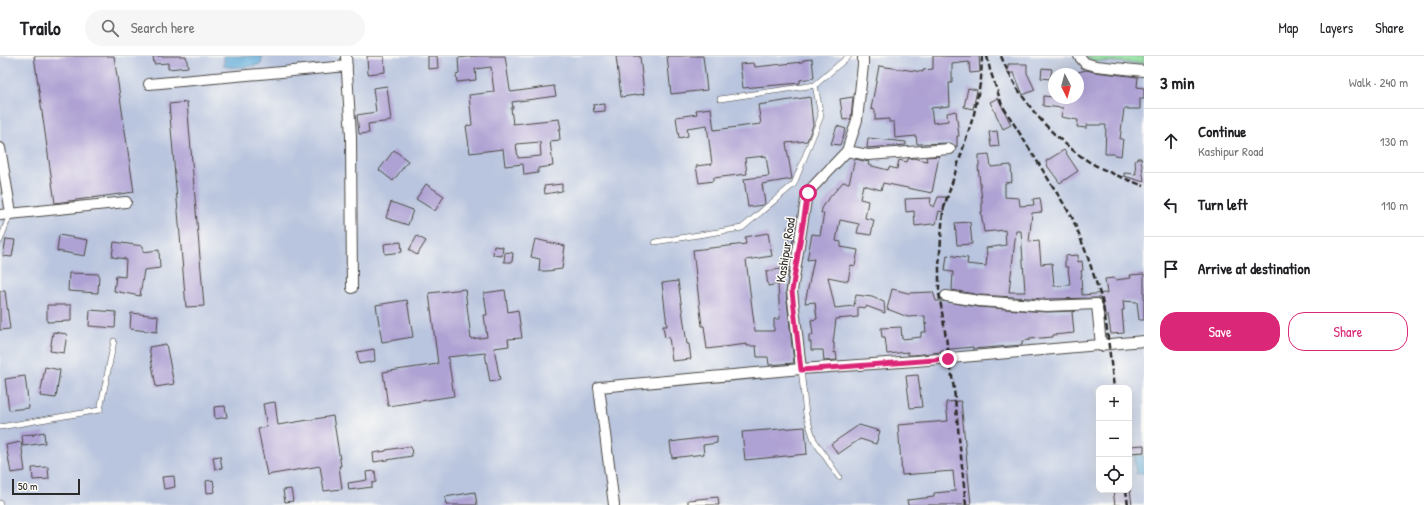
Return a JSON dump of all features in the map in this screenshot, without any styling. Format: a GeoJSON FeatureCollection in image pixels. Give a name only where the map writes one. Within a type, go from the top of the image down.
{"type":"FeatureCollection","features":[{"type":"Feature","properties":{"kind":"street","name":"Kashipur Road"},"geometry":{"type":"LineString","coordinates":[[801,370],[792,291],[808,193],[847,151],[857,120],[863,56]]}},
{"type":"Feature","properties":{"kind":"street"},"geometry":{"type":"LineString","coordinates":[[1079,56],[1085,63],[1096,66],[1144,71]]}},
{"type":"Feature","properties":{"kind":"street"},"geometry":{"type":"LineString","coordinates":[[149,84],[347,61],[351,136],[352,288]]}},
{"type":"Feature","properties":{"kind":"street"},"geometry":{"type":"LineString","coordinates":[[0,148],[10,213]]}},
{"type":"Feature","properties":{"kind":"street"},"geometry":{"type":"LineString","coordinates":[[847,151],[868,155],[950,149]]}},
{"type":"Feature","properties":{"kind":"street"},"geometry":{"type":"LineString","coordinates":[[0,215],[126,202]]}},
{"type":"Feature","properties":{"kind":"street"},"geometry":{"type":"LineString","coordinates":[[946,296],[979,301],[1046,306],[1097,304],[1102,346]]}},
{"type":"Feature","properties":{"kind":"street"},"geometry":{"type":"LineString","coordinates":[[614,505],[599,387],[1102,346],[1144,341]]}},
{"type":"Feature","properties":{"kind":"lane"},"geometry":{"type":"LineString","coordinates":[[720,99],[815,84],[849,56]]}},
{"type":"Feature","properties":{"kind":"lane"},"geometry":{"type":"LineString","coordinates":[[656,242],[742,228],[794,184],[821,116],[815,84]]}},
{"type":"Feature","properties":{"kind":"lane"},"geometry":{"type":"LineString","coordinates":[[0,241],[10,213]]}},
{"type":"Feature","properties":{"kind":"lane"},"geometry":{"type":"LineString","coordinates":[[0,427],[100,410],[114,341]]}},
{"type":"Feature","properties":{"kind":"lane"},"geometry":{"type":"LineString","coordinates":[[801,370],[806,415],[814,440],[839,477]]}},
{"type":"Feature","properties":{"kind":"shaded area"},"geometry":{"type":"Polygon","coordinates":[[[0,56],[1144,56],[1144,505],[0,505],[0,56]]]}},
{"type":"Feature","properties":{"kind":"green space"},"geometry":{"type":"Polygon","coordinates":[[[1086,56],[1144,56],[1144,63],[1096,61],[1087,58],[1086,56]]]}},
{"type":"Feature","properties":{"kind":"water"},"geometry":{"type":"Polygon","coordinates":[[[224,56],[262,56],[261,64],[247,67],[229,67],[224,66],[224,56]]]}},
{"type":"Feature","properties":{"kind":"water"},"geometry":{"type":"Polygon","coordinates":[[[1144,455],[1144,473],[1136,474],[1134,456],[1144,455]]]}},
{"type":"Feature","properties":{"kind":"building"},"geometry":{"type":"Polygon","coordinates":[[[34,56],[114,56],[134,192],[55,203],[34,56]]]}},
{"type":"Feature","properties":{"kind":"building"},"geometry":{"type":"Polygon","coordinates":[[[153,56],[186,56],[188,67],[168,69],[168,63],[154,64],[153,56]]]}},
{"type":"Feature","properties":{"kind":"building"},"geometry":{"type":"Polygon","coordinates":[[[367,56],[384,56],[385,72],[368,74],[367,56]]]}},
{"type":"Feature","properties":{"kind":"building"},"geometry":{"type":"Polygon","coordinates":[[[428,56],[437,56],[438,68],[428,69],[428,56]]]}},
{"type":"Feature","properties":{"kind":"building"},"geometry":{"type":"Polygon","coordinates":[[[505,56],[511,92],[554,86],[556,96],[512,102],[513,108],[511,108],[513,124],[559,119],[561,129],[559,129],[560,140],[550,141],[553,166],[538,168],[538,173],[524,175],[523,164],[505,166],[503,149],[470,153],[466,126],[472,125],[469,95],[494,92],[491,67],[475,69],[476,80],[457,82],[456,75],[459,74],[458,58],[505,56]],[[540,142],[516,144],[518,158],[541,156],[540,142]]]}},
{"type":"Feature","properties":{"kind":"building"},"geometry":{"type":"Polygon","coordinates":[[[616,56],[640,56],[644,94],[621,97],[616,56]]]}},
{"type":"Feature","properties":{"kind":"building"},"geometry":{"type":"Polygon","coordinates":[[[667,56],[703,56],[707,90],[671,94],[667,56]]]}},
{"type":"Feature","properties":{"kind":"building"},"geometry":{"type":"Polygon","coordinates":[[[933,56],[979,56],[980,72],[970,73],[969,62],[952,64],[952,83],[949,83],[950,106],[931,108],[933,123],[948,121],[947,113],[956,111],[959,136],[957,136],[957,147],[950,143],[917,144],[916,136],[895,138],[894,122],[889,122],[889,119],[875,120],[875,110],[871,109],[879,66],[923,72],[923,70],[933,69],[933,56]]]}},
{"type":"Feature","properties":{"kind":"building"},"geometry":{"type":"Polygon","coordinates":[[[812,59],[814,78],[800,80],[800,83],[743,88],[740,64],[754,63],[755,67],[803,62],[803,60],[812,59]]]}},
{"type":"Feature","properties":{"kind":"building"},"geometry":{"type":"Polygon","coordinates":[[[1008,64],[1027,64],[1027,73],[1035,90],[1023,95],[1014,73],[1008,73],[1008,64]]]}},
{"type":"Feature","properties":{"kind":"building"},"geometry":{"type":"Polygon","coordinates":[[[1042,68],[1048,69],[1048,79],[1041,78],[1042,68]]]}},
{"type":"Feature","properties":{"kind":"building"},"geometry":{"type":"Polygon","coordinates":[[[1084,70],[1138,77],[1137,87],[1144,88],[1144,99],[1140,99],[1140,109],[1124,109],[1120,139],[1123,139],[1121,156],[1105,154],[1106,125],[1087,125],[1087,128],[1077,127],[1078,120],[1061,117],[1063,108],[1043,106],[1043,96],[1048,96],[1048,104],[1084,104],[1084,70]]]}},
{"type":"Feature","properties":{"kind":"building"},"geometry":{"type":"Polygon","coordinates":[[[387,86],[391,121],[368,124],[369,133],[359,134],[357,115],[376,112],[373,88],[387,86]]]}},
{"type":"Feature","properties":{"kind":"building"},"geometry":{"type":"Polygon","coordinates":[[[968,88],[977,90],[973,109],[964,107],[968,88]]]}},
{"type":"Feature","properties":{"kind":"building"},"geometry":{"type":"Polygon","coordinates":[[[810,97],[813,125],[807,141],[786,143],[792,179],[762,184],[765,203],[763,205],[748,207],[744,179],[769,176],[766,156],[745,158],[747,174],[713,178],[713,181],[699,183],[696,166],[712,164],[707,125],[687,128],[688,136],[679,138],[676,117],[697,114],[696,110],[711,108],[714,130],[761,124],[758,105],[810,97]]]}},
{"type":"Feature","properties":{"kind":"building"},"geometry":{"type":"Polygon","coordinates":[[[853,97],[851,119],[843,120],[840,99],[853,97]]]}},
{"type":"Feature","properties":{"kind":"building"},"geometry":{"type":"Polygon","coordinates":[[[998,98],[1011,125],[1003,129],[990,102],[998,98]]]}},
{"type":"Feature","properties":{"kind":"building"},"geometry":{"type":"Polygon","coordinates":[[[187,102],[204,306],[186,307],[169,104],[187,102]]]}},
{"type":"Feature","properties":{"kind":"building"},"geometry":{"type":"Polygon","coordinates":[[[605,104],[605,111],[594,112],[593,105],[605,104]]]}},
{"type":"Feature","properties":{"kind":"building"},"geometry":{"type":"Polygon","coordinates":[[[837,126],[846,129],[840,145],[831,144],[837,126]]]}},
{"type":"Feature","properties":{"kind":"building"},"geometry":{"type":"Polygon","coordinates":[[[997,131],[999,146],[991,147],[989,132],[997,131]]]}},
{"type":"Feature","properties":{"kind":"building"},"geometry":{"type":"Polygon","coordinates":[[[868,138],[906,142],[906,145],[867,148],[868,138]]]}},
{"type":"Feature","properties":{"kind":"building"},"geometry":{"type":"Polygon","coordinates":[[[394,150],[408,161],[393,181],[379,170],[394,150]]]}},
{"type":"Feature","properties":{"kind":"building"},"geometry":{"type":"Polygon","coordinates":[[[1064,150],[1078,171],[1060,183],[1048,167],[1046,161],[1064,150]]]}},
{"type":"Feature","properties":{"kind":"building"},"geometry":{"type":"Polygon","coordinates":[[[989,154],[991,167],[1011,165],[1012,182],[1005,183],[1005,197],[1019,198],[1020,206],[1034,205],[1033,199],[1040,198],[1042,212],[1032,213],[1029,242],[1039,241],[1041,264],[1052,263],[1054,286],[1070,285],[1068,267],[1065,267],[1065,256],[1078,255],[1078,262],[1082,261],[1082,295],[1107,293],[1105,279],[1114,278],[1115,280],[1131,278],[1130,275],[1144,274],[1144,320],[1139,320],[1137,302],[1123,301],[1124,310],[1122,310],[1124,333],[1111,334],[1108,315],[1105,315],[1103,303],[1100,298],[1046,299],[980,295],[952,290],[953,272],[945,271],[947,255],[968,258],[967,264],[986,266],[986,248],[1006,245],[1005,230],[984,232],[978,166],[979,155],[989,154]],[[1016,231],[1009,292],[1025,292],[1021,231],[1016,231]]]}},
{"type":"Feature","properties":{"kind":"building"},"geometry":{"type":"Polygon","coordinates":[[[939,156],[932,193],[883,183],[881,190],[863,185],[860,199],[868,201],[865,218],[874,220],[871,235],[857,233],[859,224],[840,220],[836,241],[841,242],[841,247],[858,250],[855,266],[851,265],[848,281],[828,277],[835,308],[854,306],[856,295],[872,297],[884,302],[885,313],[866,306],[866,308],[858,307],[858,317],[836,319],[833,343],[834,353],[836,352],[837,360],[824,361],[823,350],[811,350],[811,342],[809,342],[809,335],[813,335],[811,320],[817,319],[815,302],[805,303],[814,259],[807,260],[812,234],[820,235],[824,213],[821,213],[823,205],[843,182],[849,183],[855,159],[869,162],[868,165],[888,170],[889,167],[897,169],[899,160],[907,162],[908,159],[913,158],[927,161],[926,157],[939,156]]]}},
{"type":"Feature","properties":{"kind":"building"},"geometry":{"type":"Polygon","coordinates":[[[1137,158],[1141,158],[1144,182],[1124,176],[1124,173],[1136,174],[1135,160],[1137,160],[1137,158]]]}},
{"type":"Feature","properties":{"kind":"building"},"geometry":{"type":"Polygon","coordinates":[[[426,184],[444,196],[435,211],[416,199],[426,184]]]}},
{"type":"Feature","properties":{"kind":"building"},"geometry":{"type":"Polygon","coordinates":[[[562,184],[562,191],[545,194],[544,186],[562,184]]]}},
{"type":"Feature","properties":{"kind":"building"},"geometry":{"type":"Polygon","coordinates":[[[938,197],[946,197],[943,212],[939,211],[936,224],[915,226],[914,211],[906,212],[905,199],[931,198],[930,205],[934,207],[938,197]]]}},
{"type":"Feature","properties":{"kind":"building"},"geometry":{"type":"Polygon","coordinates":[[[391,202],[413,210],[408,225],[386,218],[391,202]]]}},
{"type":"Feature","properties":{"kind":"building"},"geometry":{"type":"Polygon","coordinates":[[[970,222],[972,244],[957,245],[955,223],[970,222]]]}},
{"type":"Feature","properties":{"kind":"building"},"geometry":{"type":"Polygon","coordinates":[[[787,227],[794,227],[790,258],[787,227]]]}},
{"type":"Feature","properties":{"kind":"building"},"geometry":{"type":"Polygon","coordinates":[[[768,233],[772,256],[746,260],[755,331],[774,331],[774,319],[780,319],[778,284],[768,286],[766,271],[789,268],[786,292],[794,363],[769,365],[768,357],[757,357],[756,346],[747,346],[747,344],[707,349],[704,326],[702,326],[693,250],[746,244],[745,237],[768,233]]]}},
{"type":"Feature","properties":{"kind":"building"},"geometry":{"type":"Polygon","coordinates":[[[59,235],[88,240],[85,256],[57,251],[59,235]]]}},
{"type":"Feature","properties":{"kind":"building"},"geometry":{"type":"Polygon","coordinates":[[[417,236],[426,241],[417,255],[409,250],[417,236]]]}},
{"type":"Feature","properties":{"kind":"building"},"geometry":{"type":"Polygon","coordinates":[[[6,239],[15,240],[12,257],[3,256],[6,239]]]}},
{"type":"Feature","properties":{"kind":"building"},"geometry":{"type":"Polygon","coordinates":[[[535,239],[565,246],[562,269],[539,271],[540,259],[531,257],[535,239]]]}},
{"type":"Feature","properties":{"kind":"building"},"geometry":{"type":"Polygon","coordinates":[[[114,242],[143,246],[143,252],[159,250],[160,268],[144,270],[140,296],[114,291],[116,276],[125,277],[126,259],[112,257],[114,242]]]}},
{"type":"Feature","properties":{"kind":"building"},"geometry":{"type":"Polygon","coordinates":[[[401,242],[402,252],[385,254],[384,244],[401,242]]]}},
{"type":"Feature","properties":{"kind":"building"},"geometry":{"type":"Polygon","coordinates":[[[494,246],[503,247],[502,256],[493,255],[494,246]]]}},
{"type":"Feature","properties":{"kind":"building"},"geometry":{"type":"Polygon","coordinates":[[[505,252],[513,253],[512,262],[504,262],[505,252]]]}},
{"type":"Feature","properties":{"kind":"building"},"geometry":{"type":"Polygon","coordinates":[[[69,273],[99,274],[98,293],[68,291],[69,273]]]}},
{"type":"Feature","properties":{"kind":"building"},"geometry":{"type":"Polygon","coordinates":[[[678,281],[687,344],[689,344],[691,359],[672,361],[669,337],[665,338],[663,326],[667,326],[662,283],[678,281]]]}},
{"type":"Feature","properties":{"kind":"building"},"geometry":{"type":"Polygon","coordinates":[[[465,289],[471,339],[487,337],[484,315],[487,315],[484,293],[505,290],[508,312],[518,310],[522,338],[508,339],[509,346],[494,348],[500,380],[490,382],[485,353],[448,357],[454,396],[388,406],[383,372],[438,364],[429,293],[465,289]]]}},
{"type":"Feature","properties":{"kind":"building"},"geometry":{"type":"Polygon","coordinates":[[[892,289],[908,293],[933,292],[936,301],[978,307],[1046,312],[1075,311],[1072,312],[1074,333],[1029,339],[1030,340],[1022,341],[1022,345],[973,349],[973,347],[941,350],[940,352],[914,355],[908,355],[908,352],[887,354],[885,337],[882,337],[881,328],[901,327],[902,339],[921,337],[921,332],[926,332],[925,316],[908,317],[887,309],[892,289]]]}},
{"type":"Feature","properties":{"kind":"building"},"geometry":{"type":"Polygon","coordinates":[[[0,291],[5,291],[10,329],[0,330],[0,291]]]}},
{"type":"Feature","properties":{"kind":"building"},"geometry":{"type":"Polygon","coordinates":[[[407,300],[413,337],[382,342],[376,305],[407,300]]]}},
{"type":"Feature","properties":{"kind":"building"},"geometry":{"type":"Polygon","coordinates":[[[47,305],[71,305],[71,321],[47,322],[47,305]]]}},
{"type":"Feature","properties":{"kind":"building"},"geometry":{"type":"Polygon","coordinates":[[[90,310],[116,312],[115,328],[89,326],[90,310]]]}},
{"type":"Feature","properties":{"kind":"building"},"geometry":{"type":"Polygon","coordinates":[[[131,313],[158,316],[157,332],[130,329],[131,313]]]}},
{"type":"Feature","properties":{"kind":"building"},"geometry":{"type":"Polygon","coordinates":[[[53,332],[67,334],[64,353],[50,351],[53,332]]]}},
{"type":"Feature","properties":{"kind":"building"},"geometry":{"type":"Polygon","coordinates":[[[166,344],[174,384],[156,387],[149,347],[166,344]]]}},
{"type":"Feature","properties":{"kind":"building"},"geometry":{"type":"Polygon","coordinates":[[[374,349],[375,361],[359,364],[357,352],[374,349]]]}},
{"type":"Feature","properties":{"kind":"building"},"geometry":{"type":"Polygon","coordinates":[[[45,367],[60,370],[56,398],[40,396],[45,367]]]}},
{"type":"Feature","properties":{"kind":"building"},"geometry":{"type":"Polygon","coordinates":[[[918,375],[922,407],[910,408],[906,376],[918,375]]]}},
{"type":"Feature","properties":{"kind":"building"},"geometry":{"type":"Polygon","coordinates":[[[25,376],[29,408],[9,410],[5,379],[25,376]]]}},
{"type":"Feature","properties":{"kind":"building"},"geometry":{"type":"Polygon","coordinates":[[[961,401],[971,505],[908,505],[907,500],[934,497],[934,493],[955,491],[953,471],[902,475],[898,425],[948,421],[946,402],[961,401]]]}},
{"type":"Feature","properties":{"kind":"building"},"geometry":{"type":"Polygon","coordinates":[[[275,402],[278,425],[333,416],[341,466],[339,466],[342,489],[324,491],[320,466],[267,475],[258,429],[267,427],[263,404],[275,402]]]}},
{"type":"Feature","properties":{"kind":"building"},"geometry":{"type":"Polygon","coordinates":[[[225,406],[227,417],[215,419],[214,407],[225,406]]]}},
{"type":"Feature","properties":{"kind":"building"},"geometry":{"type":"Polygon","coordinates":[[[859,425],[880,431],[876,444],[860,439],[838,454],[831,444],[859,425]]]}},
{"type":"Feature","properties":{"kind":"building"},"geometry":{"type":"Polygon","coordinates":[[[805,427],[807,454],[745,460],[742,432],[805,427]]]}},
{"type":"Feature","properties":{"kind":"building"},"geometry":{"type":"Polygon","coordinates":[[[44,432],[45,443],[23,446],[22,435],[33,434],[33,436],[34,434],[44,432]]]}},
{"type":"Feature","properties":{"kind":"building"},"geometry":{"type":"Polygon","coordinates":[[[717,436],[717,443],[703,445],[704,454],[672,458],[670,442],[717,436]]]}},
{"type":"Feature","properties":{"kind":"building"},"geometry":{"type":"Polygon","coordinates":[[[21,442],[25,471],[11,473],[6,445],[21,442]]]}},
{"type":"Feature","properties":{"kind":"building"},"geometry":{"type":"Polygon","coordinates":[[[1144,445],[1144,452],[1132,453],[1132,446],[1144,445]]]}},
{"type":"Feature","properties":{"kind":"building"},"geometry":{"type":"Polygon","coordinates":[[[411,446],[412,456],[374,462],[373,453],[411,446]]]}},
{"type":"Feature","properties":{"kind":"building"},"geometry":{"type":"Polygon","coordinates":[[[220,456],[222,468],[215,469],[213,457],[220,456]]]}},
{"type":"Feature","properties":{"kind":"building"},"geometry":{"type":"Polygon","coordinates":[[[48,467],[49,479],[33,480],[32,468],[48,467]]]}},
{"type":"Feature","properties":{"kind":"building"},"geometry":{"type":"Polygon","coordinates":[[[375,471],[376,482],[372,483],[372,487],[349,490],[348,483],[367,480],[366,472],[375,471]]]}},
{"type":"Feature","properties":{"kind":"building"},"geometry":{"type":"Polygon","coordinates":[[[174,476],[175,487],[164,489],[162,477],[174,476]]]}},
{"type":"Feature","properties":{"kind":"building"},"geometry":{"type":"Polygon","coordinates":[[[213,480],[215,492],[207,493],[206,481],[213,480]]]}},
{"type":"Feature","properties":{"kind":"building"},"geometry":{"type":"Polygon","coordinates":[[[291,489],[293,501],[285,502],[283,490],[291,489]]]}},
{"type":"Feature","properties":{"kind":"building"},"geometry":{"type":"Polygon","coordinates":[[[475,492],[477,505],[446,505],[445,497],[475,492]]]}},
{"type":"Feature","properties":{"kind":"building"},"geometry":{"type":"Polygon","coordinates":[[[1113,493],[1130,493],[1132,505],[1115,505],[1113,493]]]}},
{"type":"Feature","properties":{"kind":"building"},"geometry":{"type":"Polygon","coordinates":[[[718,497],[719,505],[688,505],[688,500],[718,497]]]}},
{"type":"Feature","properties":{"kind":"railway"},"geometry":{"type":"LineString","coordinates":[[966,505],[954,389],[939,293],[939,266],[943,211],[974,114],[981,79],[982,56]]}},
{"type":"Feature","properties":{"kind":"railway"},"geometry":{"type":"LineString","coordinates":[[987,56],[990,70],[1002,105],[1072,217],[1087,255],[1102,300],[1114,385]]}},
{"type":"Feature","properties":{"kind":"railway"},"geometry":{"type":"LineString","coordinates":[[1001,56],[1016,87],[1048,128],[1061,140],[1088,161],[1115,175],[1144,186]]}},
{"type":"Feature","properties":{"kind":"railway"},"geometry":{"type":"LineString","coordinates":[[1126,493],[1128,505]]}},
{"type":"Feature","properties":{"kind":"route"},"geometry":{"type":"LineString","coordinates":[[808,193],[792,291],[801,370],[948,359]]}}]}
